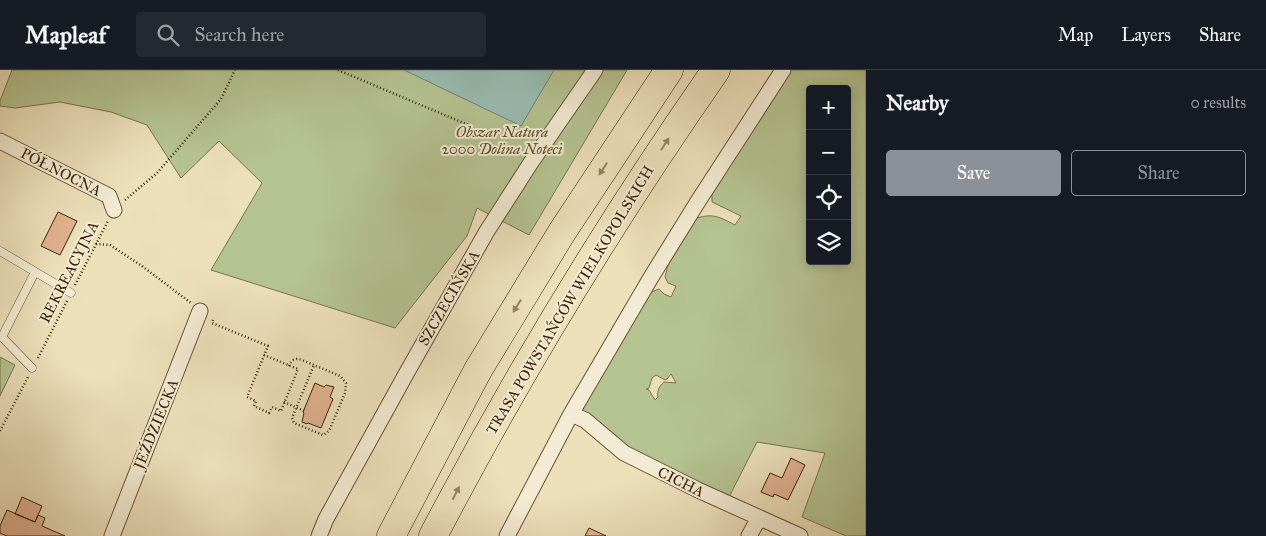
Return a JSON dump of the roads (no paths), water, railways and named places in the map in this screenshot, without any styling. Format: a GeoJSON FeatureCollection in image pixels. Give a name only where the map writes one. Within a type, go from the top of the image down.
{"type":"FeatureCollection","features":[{"type":"Feature","properties":{"kind":"highway"},"geometry":{"type":"LineString","coordinates":[[390,536],[478,370],[562,232],[669,70]]}},
{"type":"Feature","properties":{"kind":"highway","name":"TRASA POWSTAŃCÓW WIELKOPOLSKICH"},"geometry":{"type":"LineString","coordinates":[[433,536],[513,389],[598,248],[678,123],[716,70]]}},
{"type":"Feature","properties":{"kind":"street","name":"SZCZECIŃSKA"},"geometry":{"type":"LineString","coordinates":[[319,536],[326,519],[401,382],[487,231],[530,164],[595,70]]}},
{"type":"Feature","properties":{"kind":"street"},"geometry":{"type":"LineString","coordinates":[[507,536],[571,414],[655,270],[783,70]]}},
{"type":"Feature","properties":{"kind":"street","name":"PÓŁNOCNA"},"geometry":{"type":"LineString","coordinates":[[0,141],[109,196],[114,210]]}},
{"type":"Feature","properties":{"kind":"street","name":"JEŹDZIECKA"},"geometry":{"type":"LineString","coordinates":[[112,536],[207,314]]}},
{"type":"Feature","properties":{"kind":"street","name":"CICHA"},"geometry":{"type":"LineString","coordinates":[[571,414],[585,420],[624,453],[698,490],[800,536]]}},
{"type":"Feature","properties":{"kind":"street"},"geometry":{"type":"LineString","coordinates":[[749,536],[759,518]]}},
{"type":"Feature","properties":{"kind":"lane"},"geometry":{"type":"LineString","coordinates":[[0,251],[72,293]]}},
{"type":"Feature","properties":{"kind":"lane"},"geometry":{"type":"LineString","coordinates":[[32,368],[2,337],[35,272]]}},
{"type":"Feature","properties":{"kind":"water"},"geometry":{"type":"Polygon","coordinates":[[[404,70],[554,70],[521,126],[404,70]]]}},
{"type":"Feature","properties":{"kind":"park label","name":"Obszar Natura 2000 Dolina Noteci"},"geometry":{"type":"Point","coordinates":[502,140]}}]}
